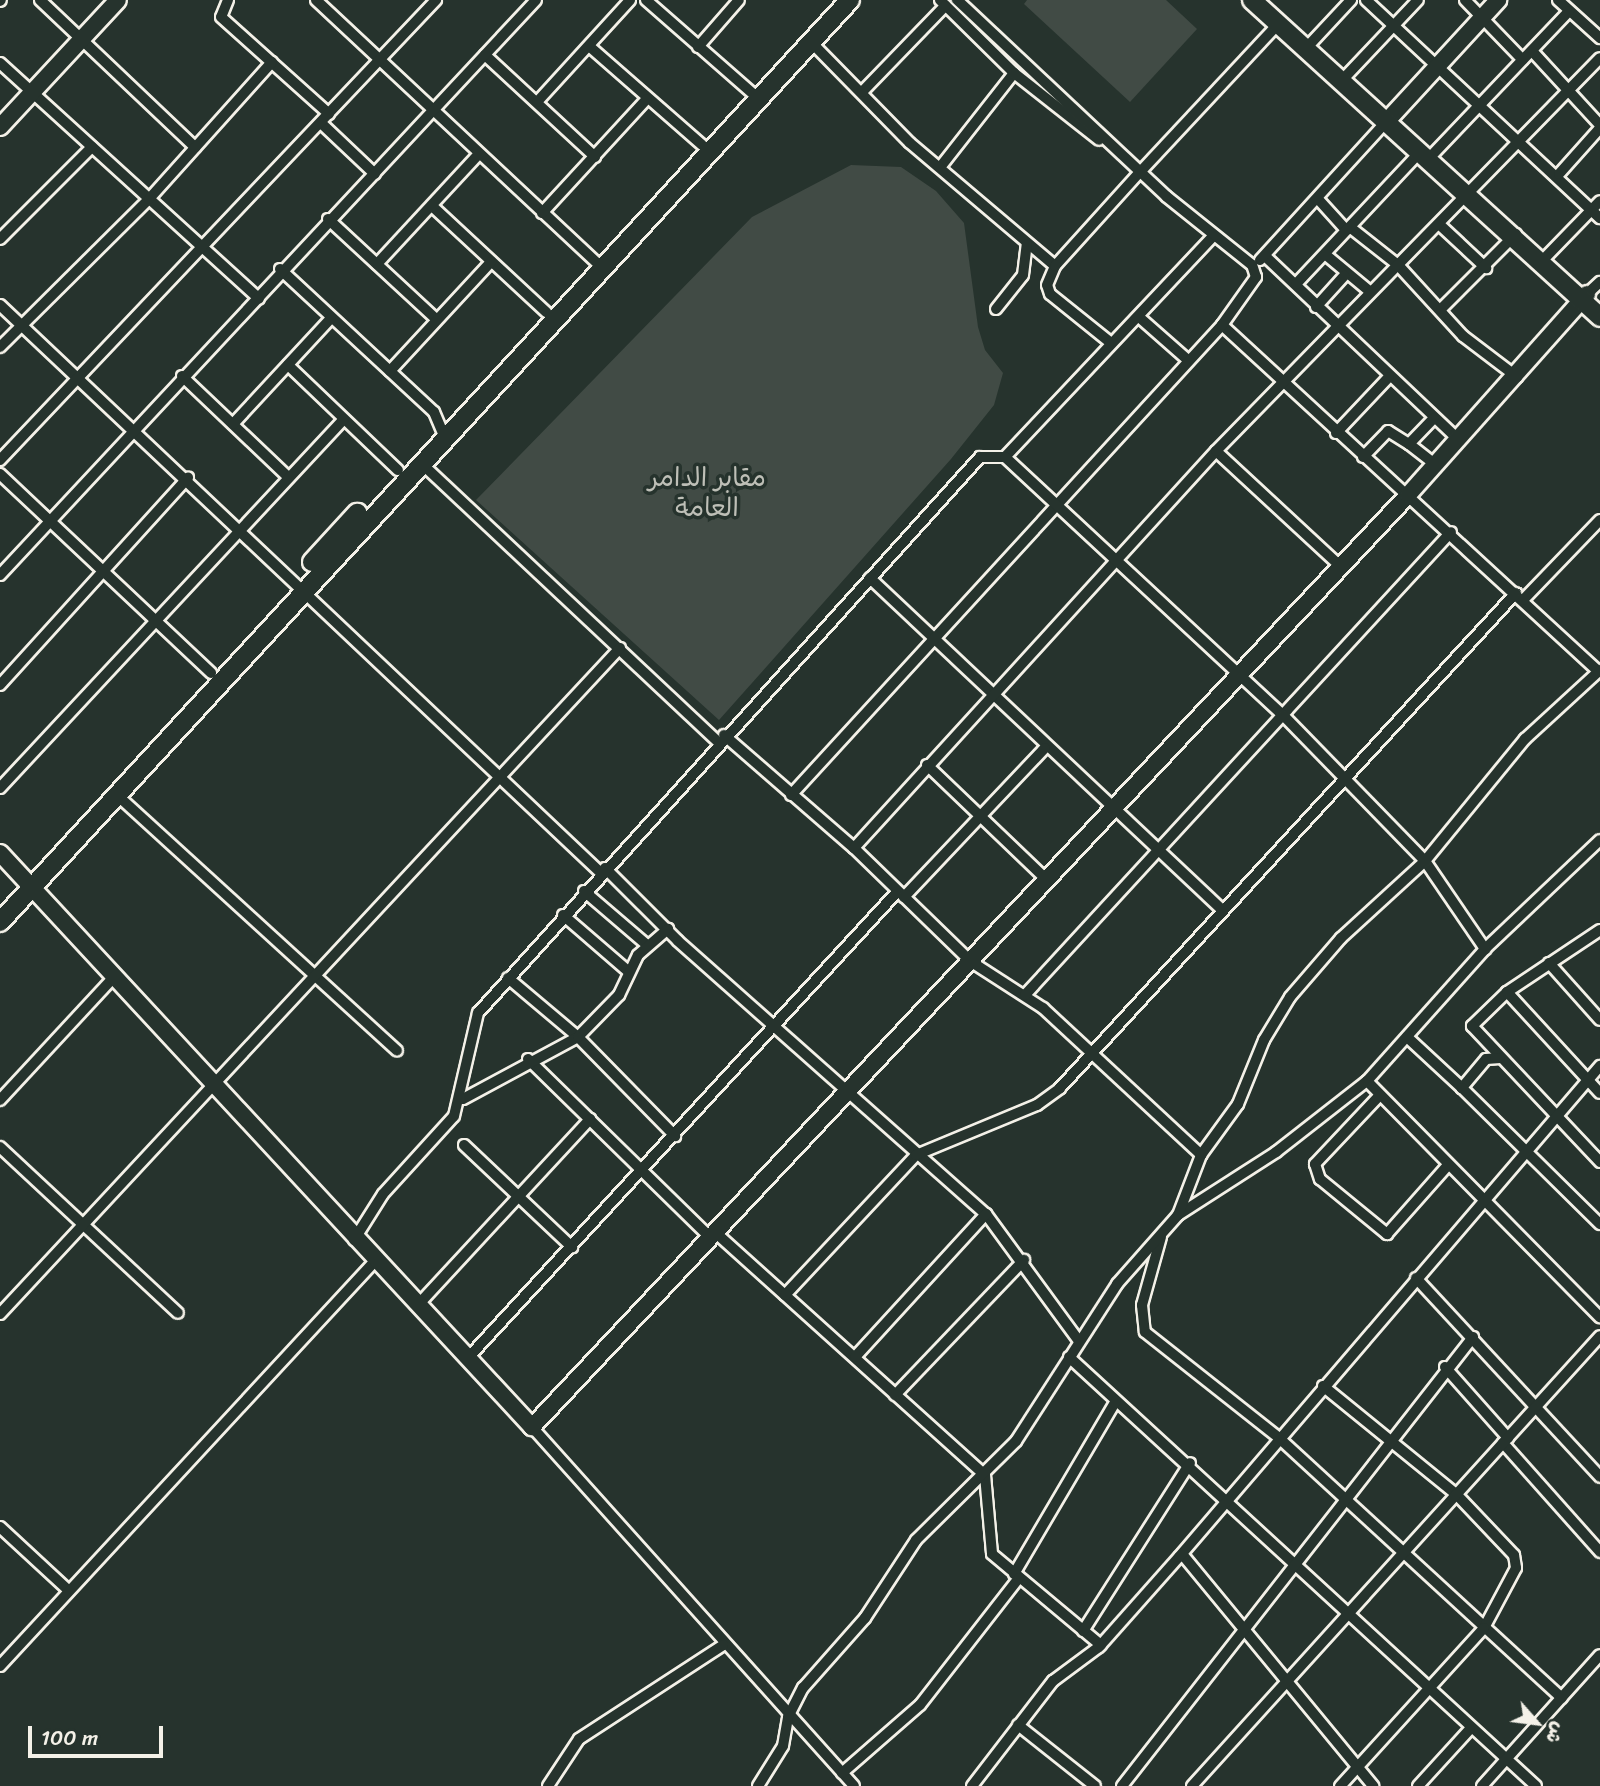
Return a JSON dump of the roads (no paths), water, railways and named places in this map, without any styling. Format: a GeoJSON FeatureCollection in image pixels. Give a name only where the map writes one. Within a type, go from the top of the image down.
{"type":"FeatureCollection","features":[{"type":"Feature","properties":{"kind":"main road"},"geometry":{"type":"LineString","coordinates":[[0,905],[28,884],[117,795],[398,470],[442,432],[755,95],[838,0]]}},
{"type":"Feature","properties":{"kind":"main road"},"geometry":{"type":"LineString","coordinates":[[0,922],[28,884],[211,673],[420,462],[442,432],[545,312],[597,264],[702,145],[811,42],[850,0]]}},
{"type":"Feature","properties":{"kind":"main road"},"geometry":{"type":"LineString","coordinates":[[1263,0],[1347,75],[1389,119]]}},
{"type":"Feature","properties":{"kind":"main road"},"geometry":{"type":"LineString","coordinates":[[1263,0],[1278,24],[1427,152],[1543,260],[1590,292],[1600,307]]}},
{"type":"Feature","properties":{"kind":"main road"},"geometry":{"type":"LineString","coordinates":[[1590,292],[1600,317]]}},
{"type":"Feature","properties":{"kind":"street"},"geometry":{"type":"LineString","coordinates":[[40,0],[195,147]]}},
{"type":"Feature","properties":{"kind":"street"},"geometry":{"type":"LineString","coordinates":[[0,127],[118,0]]}},
{"type":"Feature","properties":{"kind":"street"},"geometry":{"type":"LineString","coordinates":[[228,0],[221,17],[330,114]]}},
{"type":"Feature","properties":{"kind":"street"},"geometry":{"type":"LineString","coordinates":[[0,460],[77,376],[204,249],[436,0]]}},
{"type":"Feature","properties":{"kind":"street"},"geometry":{"type":"LineString","coordinates":[[0,575],[46,519],[259,299],[281,269],[375,174],[536,0]]}},
{"type":"Feature","properties":{"kind":"street"},"geometry":{"type":"LineString","coordinates":[[537,103],[630,0]]}},
{"type":"Feature","properties":{"kind":"street"},"geometry":{"type":"LineString","coordinates":[[646,0],[755,95]]}},
{"type":"Feature","properties":{"kind":"street"},"geometry":{"type":"LineString","coordinates":[[698,47],[739,0]]}},
{"type":"Feature","properties":{"kind":"street"},"geometry":{"type":"LineString","coordinates":[[791,795],[930,638],[1222,325],[1254,285],[1252,265],[1212,237],[957,0]]}},
{"type":"Feature","properties":{"kind":"street"},"geometry":{"type":"LineString","coordinates":[[1311,43],[1351,0]]}},
{"type":"Feature","properties":{"kind":"street"},"geometry":{"type":"LineString","coordinates":[[1366,0],[1559,174],[1596,214]]}},
{"type":"Feature","properties":{"kind":"street"},"geometry":{"type":"LineString","coordinates":[[1347,75],[1418,0]]}},
{"type":"Feature","properties":{"kind":"street"},"geometry":{"type":"LineString","coordinates":[[1465,0],[1527,55],[1573,89],[1600,126],[1559,174]]}},
{"type":"Feature","properties":{"kind":"street"},"geometry":{"type":"LineString","coordinates":[[1252,265],[1266,257],[1437,63],[1498,0]]}},
{"type":"Feature","properties":{"kind":"street"},"geometry":{"type":"LineString","coordinates":[[1558,0],[1600,38]]}},
{"type":"Feature","properties":{"kind":"street"},"geometry":{"type":"LineString","coordinates":[[322,2],[433,111],[597,264]]}},
{"type":"Feature","properties":{"kind":"street"},"geometry":{"type":"LineString","coordinates":[[862,92],[942,3],[1014,73],[1114,148]]}},
{"type":"Feature","properties":{"kind":"street"},"geometry":{"type":"LineString","coordinates":[[1296,284],[1427,152],[1479,104],[1569,11]]}},
{"type":"Feature","properties":{"kind":"street"},"geometry":{"type":"LineString","coordinates":[[1111,343],[1048,291],[1055,266],[1278,24]]}},
{"type":"Feature","properties":{"kind":"street"},"geometry":{"type":"LineString","coordinates":[[811,42],[941,166],[1055,266]]}},
{"type":"Feature","properties":{"kind":"street"},"geometry":{"type":"LineString","coordinates":[[589,46],[702,145]]}},
{"type":"Feature","properties":{"kind":"street"},"geometry":{"type":"LineString","coordinates":[[485,55],[594,157]]}},
{"type":"Feature","properties":{"kind":"street"},"geometry":{"type":"LineString","coordinates":[[854,848],[992,692],[1368,290],[1441,226],[1467,190],[1573,89],[1600,58]]}},
{"type":"Feature","properties":{"kind":"street"},"geometry":{"type":"LineString","coordinates":[[0,347],[149,199],[272,62]]}},
{"type":"Feature","properties":{"kind":"street"},"geometry":{"type":"LineString","coordinates":[[0,63],[259,299]]}},
{"type":"Feature","properties":{"kind":"street"},"geometry":{"type":"LineString","coordinates":[[941,166],[1014,73]]}},
{"type":"Feature","properties":{"kind":"street"},"geometry":{"type":"LineString","coordinates":[[542,213],[647,99]]}},
{"type":"Feature","properties":{"kind":"street"},"geometry":{"type":"LineString","coordinates":[[321,123],[375,174]]}},
{"type":"Feature","properties":{"kind":"street"},"geometry":{"type":"LineString","coordinates":[[0,239],[92,146]]}},
{"type":"Feature","properties":{"kind":"street"},"geometry":{"type":"LineString","coordinates":[[377,264],[479,154]]}},
{"type":"Feature","properties":{"kind":"street"},"geometry":{"type":"LineString","coordinates":[[1318,199],[1338,223],[1351,228],[1398,265],[1463,336],[1517,377]]}},
{"type":"Feature","properties":{"kind":"street"},"geometry":{"type":"LineString","coordinates":[[1543,260],[1596,214],[1600,201]]}},
{"type":"Feature","properties":{"kind":"street"},"geometry":{"type":"LineString","coordinates":[[432,206],[545,312]]}},
{"type":"Feature","properties":{"kind":"street"},"geometry":{"type":"LineString","coordinates":[[328,219],[436,319]]}},
{"type":"Feature","properties":{"kind":"street"},"geometry":{"type":"LineString","coordinates":[[1441,226],[1486,268]]}},
{"type":"Feature","properties":{"kind":"street"},"geometry":{"type":"LineString","coordinates":[[1441,309],[1486,268],[1515,235]]}},
{"type":"Feature","properties":{"kind":"street"},"geometry":{"type":"LineString","coordinates":[[1005,457],[1212,237]]}},
{"type":"Feature","properties":{"kind":"street"},"geometry":{"type":"LineString","coordinates":[[996,309],[1023,275],[1027,244]]}},
{"type":"Feature","properties":{"kind":"street"},"geometry":{"type":"LineString","coordinates":[[1326,255],[1344,276],[1368,290]]}},
{"type":"Feature","properties":{"kind":"street"},"geometry":{"type":"LineString","coordinates":[[1266,257],[1296,284],[1315,307],[1339,321],[1389,377],[1459,440]]}},
{"type":"Feature","properties":{"kind":"street"},"geometry":{"type":"LineString","coordinates":[[390,372],[491,262]]}},
{"type":"Feature","properties":{"kind":"street"},"geometry":{"type":"LineString","coordinates":[[281,269],[434,412],[442,432]]}},
{"type":"Feature","properties":{"kind":"street"},"geometry":{"type":"LineString","coordinates":[[1315,307],[1344,276]]}},
{"type":"Feature","properties":{"kind":"street"},"geometry":{"type":"LineString","coordinates":[[532,1427],[1436,465],[1590,292]]}},
{"type":"Feature","properties":{"kind":"street"},"geometry":{"type":"LineString","coordinates":[[0,305],[241,528],[499,776],[916,1155],[986,1214],[1024,1260],[1079,1341]]}},
{"type":"Feature","properties":{"kind":"street"},"geometry":{"type":"LineString","coordinates":[[1139,317],[1188,360]]}},
{"type":"Feature","properties":{"kind":"street"},"geometry":{"type":"LineString","coordinates":[[233,424],[331,318]]}},
{"type":"Feature","properties":{"kind":"street"},"geometry":{"type":"LineString","coordinates":[[758,1786],[786,1737],[788,1717],[817,1671],[865,1618],[897,1563],[1016,1441],[1079,1341],[1135,1261],[1161,1237],[1178,1215],[1201,1155],[1238,1104],[1264,1040],[1290,997],[1341,938],[1425,861],[1472,797],[1599,670],[1451,533],[1336,433],[1285,379],[1222,325]]}},
{"type":"Feature","properties":{"kind":"street"},"geometry":{"type":"LineString","coordinates":[[288,365],[398,470]]}},
{"type":"Feature","properties":{"kind":"street"},"geometry":{"type":"LineString","coordinates":[[182,376],[288,477]]}},
{"type":"Feature","properties":{"kind":"street"},"geometry":{"type":"LineString","coordinates":[[1336,433],[1389,377]]}},
{"type":"Feature","properties":{"kind":"street"},"geometry":{"type":"LineString","coordinates":[[0,788],[344,419]]}},
{"type":"Feature","properties":{"kind":"street"},"geometry":{"type":"LineString","coordinates":[[1409,444],[1433,419]]}},
{"type":"Feature","properties":{"kind":"street"},"geometry":{"type":"LineString","coordinates":[[1363,457],[1388,431],[1436,465]]}},
{"type":"Feature","properties":{"kind":"street"},"geometry":{"type":"LineString","coordinates":[[1216,451],[1340,566]]}},
{"type":"Feature","properties":{"kind":"street"},"geometry":{"type":"LineString","coordinates":[[463,1099],[470,1032],[508,978],[967,467],[980,457],[1005,457],[1054,504],[1117,557],[1283,715],[1425,861],[1486,949]]}},
{"type":"Feature","properties":{"kind":"street"},"geometry":{"type":"LineString","coordinates":[[420,462],[721,739],[854,848],[970,961],[1025,995],[1091,1052],[1201,1155]]}},
{"type":"Feature","properties":{"kind":"street"},"geometry":{"type":"LineString","coordinates":[[0,474],[211,673]]}},
{"type":"Feature","properties":{"kind":"street"},"geometry":{"type":"LineString","coordinates":[[0,685],[188,478]]}},
{"type":"Feature","properties":{"kind":"street"},"geometry":{"type":"LineString","coordinates":[[785,1295],[916,1155],[1037,1105],[1091,1052],[1221,909],[1519,597],[1600,520]]}},
{"type":"Feature","properties":{"kind":"street"},"geometry":{"type":"LineString","coordinates":[[1025,995],[1156,849],[1451,533]]}},
{"type":"Feature","properties":{"kind":"street"},"geometry":{"type":"LineString","coordinates":[[870,578],[930,638],[992,692],[1045,748],[1221,909]]}},
{"type":"Feature","properties":{"kind":"street"},"geometry":{"type":"LineString","coordinates":[[0,1314],[81,1224],[317,977],[499,776],[620,648]]}},
{"type":"Feature","properties":{"kind":"street"},"geometry":{"type":"LineString","coordinates":[[467,1359],[644,1171],[774,1027],[1045,748]]}},
{"type":"Feature","properties":{"kind":"street"},"geometry":{"type":"LineString","coordinates":[[927,765],[1047,880]]}},
{"type":"Feature","properties":{"kind":"street"},"geometry":{"type":"LineString","coordinates":[[117,795],[397,1051]]}},
{"type":"Feature","properties":{"kind":"street"},"geometry":{"type":"LineString","coordinates":[[1178,1215],[1267,1159],[1367,1081],[1486,949],[1600,840]]}},
{"type":"Feature","properties":{"kind":"street"},"geometry":{"type":"LineString","coordinates":[[0,853],[213,1088],[532,1427],[723,1645],[854,1786]]}},
{"type":"Feature","properties":{"kind":"street"},"geometry":{"type":"LineString","coordinates":[[584,891],[647,945]]}},
{"type":"Feature","properties":{"kind":"street"},"geometry":{"type":"LineString","coordinates":[[563,915],[629,972]]}},
{"type":"Feature","properties":{"kind":"street"},"geometry":{"type":"LineString","coordinates":[[354,1240],[463,1099],[528,1059],[578,1037],[612,1004],[647,945],[668,929]]}},
{"type":"Feature","properties":{"kind":"street"},"geometry":{"type":"LineString","coordinates":[[1600,930],[1507,992],[1472,1027],[1600,1162]]}},
{"type":"Feature","properties":{"kind":"street"},"geometry":{"type":"LineString","coordinates":[[1549,962],[1600,1020]]}},
{"type":"Feature","properties":{"kind":"street"},"geometry":{"type":"LineString","coordinates":[[0,1100],[114,977]]}},
{"type":"Feature","properties":{"kind":"street"},"geometry":{"type":"LineString","coordinates":[[508,978],[578,1037],[675,1136]]}},
{"type":"Feature","properties":{"kind":"street"},"geometry":{"type":"LineString","coordinates":[[1507,992],[1600,1093]]}},
{"type":"Feature","properties":{"kind":"street"},"geometry":{"type":"LineString","coordinates":[[1407,1037],[1528,1151],[1600,1224]]}},
{"type":"Feature","properties":{"kind":"street"},"geometry":{"type":"LineString","coordinates":[[1462,1088],[1486,1059],[1500,1058]]}},
{"type":"Feature","properties":{"kind":"street"},"geometry":{"type":"LineString","coordinates":[[528,1059],[714,1235],[785,1295],[985,1475],[989,1548],[1016,1576],[1101,1645]]}},
{"type":"Feature","properties":{"kind":"street"},"geometry":{"type":"LineString","coordinates":[[972,1786],[1053,1681],[1101,1645],[1182,1554],[1226,1499],[1600,1066]]}},
{"type":"Feature","properties":{"kind":"street"},"geometry":{"type":"LineString","coordinates":[[1367,1081],[1600,1317]]}},
{"type":"Feature","properties":{"kind":"street"},"geometry":{"type":"LineString","coordinates":[[1380,1096],[1315,1164],[1320,1179],[1387,1234],[1448,1165]]}},
{"type":"Feature","properties":{"kind":"street"},"geometry":{"type":"LineString","coordinates":[[417,1306],[590,1119]]}},
{"type":"Feature","properties":{"kind":"street"},"geometry":{"type":"LineString","coordinates":[[464,1145],[572,1247]]}},
{"type":"Feature","properties":{"kind":"street"},"geometry":{"type":"LineString","coordinates":[[0,1147],[178,1312]]}},
{"type":"Feature","properties":{"kind":"street"},"geometry":{"type":"LineString","coordinates":[[855,1357],[986,1214]]}},
{"type":"Feature","properties":{"kind":"street"},"geometry":{"type":"LineString","coordinates":[[1161,1237],[1142,1305],[1145,1332],[1279,1438],[1347,1505],[1562,1698]]}},
{"type":"Feature","properties":{"kind":"street"},"geometry":{"type":"LineString","coordinates":[[895,1395],[1024,1260]]}},
{"type":"Feature","properties":{"kind":"street"},"geometry":{"type":"LineString","coordinates":[[0,1666],[374,1261]]}},
{"type":"Feature","properties":{"kind":"street"},"geometry":{"type":"LineString","coordinates":[[1416,1278],[1538,1405],[1600,1477]]}},
{"type":"Feature","properties":{"kind":"street"},"geometry":{"type":"LineString","coordinates":[[1192,1786],[1600,1336]]}},
{"type":"Feature","properties":{"kind":"street"},"geometry":{"type":"LineString","coordinates":[[1122,1786],[1248,1632],[1347,1505],[1446,1367],[1473,1337]]}},
{"type":"Feature","properties":{"kind":"street"},"geometry":{"type":"LineString","coordinates":[[1069,1357],[1116,1401],[1190,1463],[1345,1617],[1535,1786]]}},
{"type":"Feature","properties":{"kind":"street"},"geometry":{"type":"LineString","coordinates":[[1446,1367],[1600,1552]]}},
{"type":"Feature","properties":{"kind":"street"},"geometry":{"type":"LineString","coordinates":[[1323,1386],[1394,1441],[1457,1495],[1514,1555],[1513,1579],[1484,1628],[1340,1786]]}},
{"type":"Feature","properties":{"kind":"street"},"geometry":{"type":"LineString","coordinates":[[842,1773],[920,1705],[1016,1576],[1116,1401]]}},
{"type":"Feature","properties":{"kind":"street"},"geometry":{"type":"LineString","coordinates":[[1083,1631],[1190,1463]]}},
{"type":"Feature","properties":{"kind":"street"},"geometry":{"type":"LineString","coordinates":[[0,1527],[68,1591]]}},
{"type":"Feature","properties":{"kind":"street"},"geometry":{"type":"LineString","coordinates":[[1182,1554],[1373,1786]]}},
{"type":"Feature","properties":{"kind":"street"},"geometry":{"type":"LineString","coordinates":[[548,1786],[579,1739],[723,1645]]}},
{"type":"Feature","properties":{"kind":"street"},"geometry":{"type":"LineString","coordinates":[[1482,1786],[1600,1655]]}},
{"type":"Feature","properties":{"kind":"street"},"geometry":{"type":"LineString","coordinates":[[1018,1725],[1094,1786]]}},
{"type":"Feature","properties":{"kind":"street"},"geometry":{"type":"LineString","coordinates":[[1418,1786],[1469,1729]]}},
{"type":"Feature","properties":{"kind":"street"},"geometry":{"type":"LineString","coordinates":[[749,1786],[770,1768]]}},
{"type":"Feature","properties":{"kind":"park label","name":"مقابر الدامر العامة"},"geometry":{"type":"Point","coordinates":[707,493]}}]}
